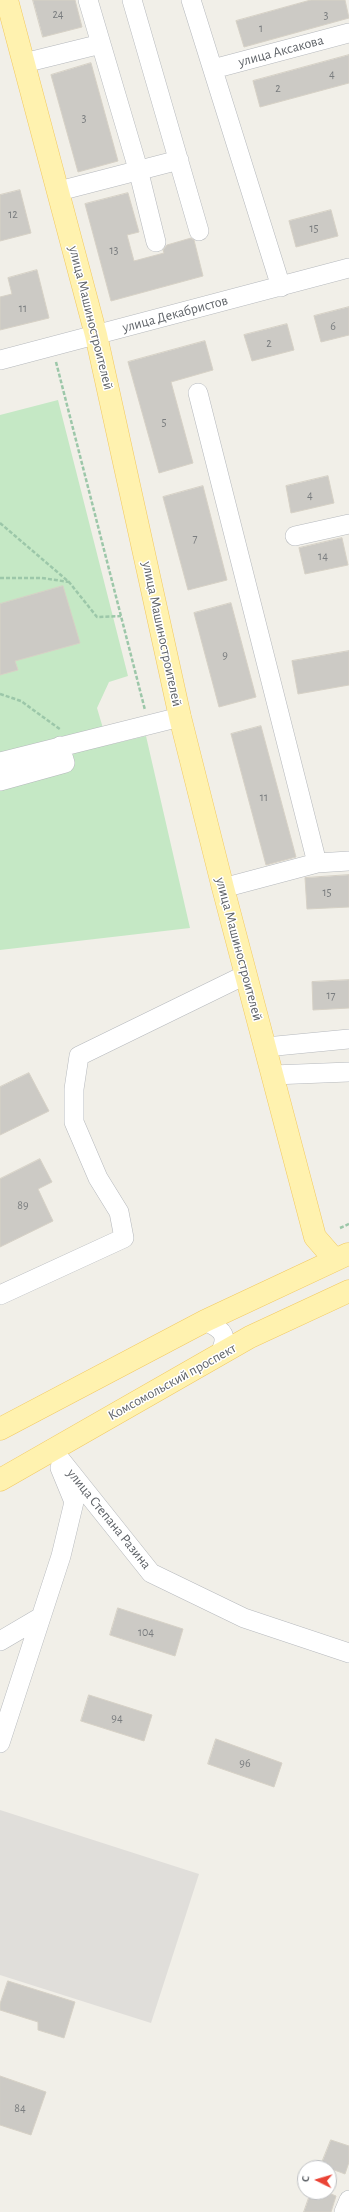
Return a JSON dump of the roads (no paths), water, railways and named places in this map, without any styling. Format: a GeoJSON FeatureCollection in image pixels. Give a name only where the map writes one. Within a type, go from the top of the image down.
{"type":"FeatureCollection","features":[{"type":"Feature","properties":{"kind":"main road","name":"улица Машиностроителей"},"geometry":{"type":"LineString","coordinates":[[7,0],[59,191],[96,335],[180,717],[245,975],[266,1047],[314,1237],[342,1257]]}},
{"type":"Feature","properties":{"kind":"main road"},"geometry":{"type":"LineString","coordinates":[[0,1429],[205,1321],[342,1257]]}},
{"type":"Feature","properties":{"kind":"main road","name":"Комсомольский проспект"},"geometry":{"type":"LineString","coordinates":[[0,1480],[250,1337],[349,1291]]}},
{"type":"Feature","properties":{"kind":"main road"},"geometry":{"type":"LineString","coordinates":[[235,1307],[231,1318],[231,1327],[240,1337],[250,1337]]}},
{"type":"Feature","properties":{"kind":"street"},"geometry":{"type":"LineString","coordinates":[[88,0],[138,169],[156,242]]}},
{"type":"Feature","properties":{"kind":"street"},"geometry":{"type":"LineString","coordinates":[[132,0],[199,231]]}},
{"type":"Feature","properties":{"kind":"street"},"geometry":{"type":"LineString","coordinates":[[191,0],[281,287]]}},
{"type":"Feature","properties":{"kind":"street","name":"улица Аксакова"},"geometry":{"type":"LineString","coordinates":[[213,69],[349,33]]}},
{"type":"Feature","properties":{"kind":"street"},"geometry":{"type":"LineString","coordinates":[[24,63],[101,44]]}},
{"type":"Feature","properties":{"kind":"street"},"geometry":{"type":"LineString","coordinates":[[59,191],[138,169],[179,160]]}},
{"type":"Feature","properties":{"kind":"street","name":"улица Декабристов"},"geometry":{"type":"LineString","coordinates":[[0,360],[349,268]]}},
{"type":"Feature","properties":{"kind":"street"},"geometry":{"type":"LineString","coordinates":[[198,393],[317,863]]}},
{"type":"Feature","properties":{"kind":"street"},"geometry":{"type":"LineString","coordinates":[[295,536],[349,524]]}},
{"type":"Feature","properties":{"kind":"street"},"geometry":{"type":"LineString","coordinates":[[0,762],[148,723],[180,717]]}},
{"type":"Feature","properties":{"kind":"street"},"geometry":{"type":"LineString","coordinates":[[0,781],[65,763],[69,744]]}},
{"type":"Feature","properties":{"kind":"street"},"geometry":{"type":"LineString","coordinates":[[223,888],[317,863],[349,861]]}},
{"type":"Feature","properties":{"kind":"street"},"geometry":{"type":"LineString","coordinates":[[0,1295],[124,1238],[119,1212],[98,1178],[74,1122],[74,1089],[79,1056],[245,975]]}},
{"type":"Feature","properties":{"kind":"street"},"geometry":{"type":"LineString","coordinates":[[266,1047],[349,1039]]}},
{"type":"Feature","properties":{"kind":"street"},"geometry":{"type":"LineString","coordinates":[[273,1075],[349,1072]]}},
{"type":"Feature","properties":{"kind":"street"},"geometry":{"type":"LineString","coordinates":[[205,1321],[217,1326],[224,1335],[225,1344],[219,1356]]}},
{"type":"Feature","properties":{"kind":"street"},"geometry":{"type":"LineString","coordinates":[[0,1743],[61,1556],[74,1502],[52,1449]]}},
{"type":"Feature","properties":{"kind":"street","name":"улица Степана Разина"},"geometry":{"type":"LineString","coordinates":[[52,1449],[151,1573],[244,1618],[349,1653]]}},
{"type":"Feature","properties":{"kind":"street"},"geometry":{"type":"LineString","coordinates":[[0,1641],[41,1617]]}},
{"type":"Feature","properties":{"kind":"street"},"geometry":{"type":"LineString","coordinates":[[344,2212],[349,2200]]}}]}
